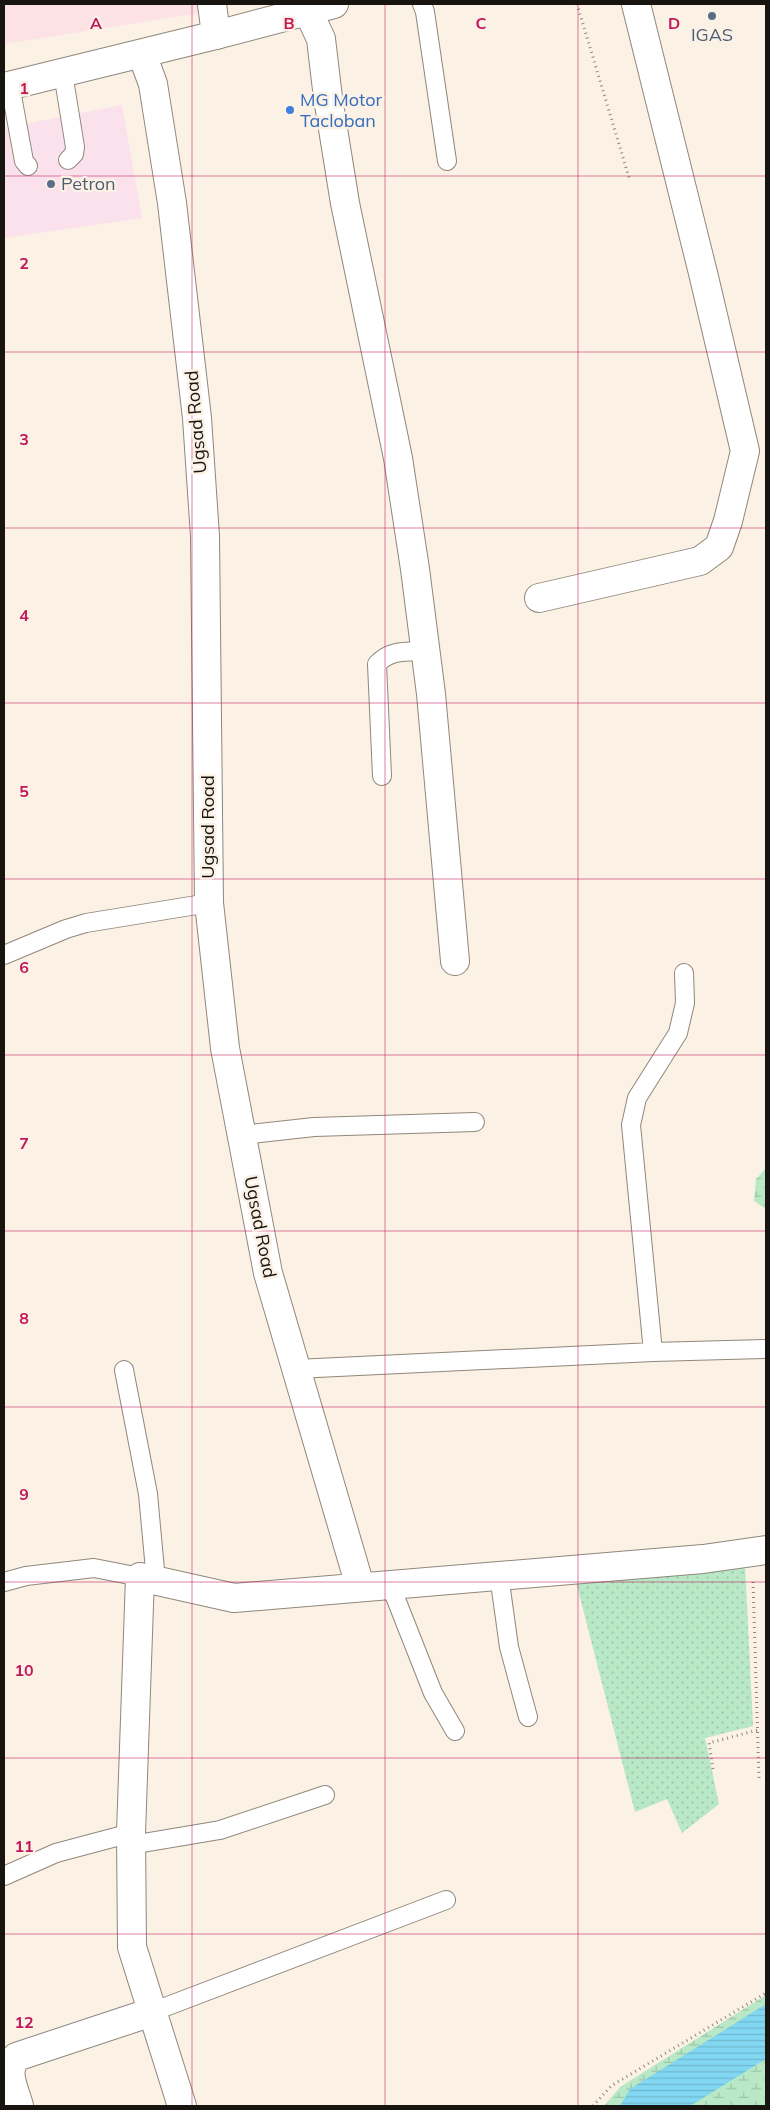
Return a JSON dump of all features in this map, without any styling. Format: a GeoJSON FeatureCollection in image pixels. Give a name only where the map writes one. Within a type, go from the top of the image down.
{"type":"FeatureCollection","features":[{"type":"Feature","properties":{"kind":"street"},"geometry":{"type":"LineString","coordinates":[[212,4],[216,35]]}},
{"type":"Feature","properties":{"kind":"street"},"geometry":{"type":"LineString","coordinates":[[7,86],[142,54],[334,4]]}},
{"type":"Feature","properties":{"kind":"street"},"geometry":{"type":"LineString","coordinates":[[539,598],[700,561],[719,547],[728,521],[744,451],[703,273],[636,4]]}},
{"type":"Feature","properties":{"kind":"street"},"geometry":{"type":"LineString","coordinates":[[308,11],[321,40],[331,116],[353,249],[398,458],[426,652],[455,961]]}},
{"type":"Feature","properties":{"kind":"street","name":"Ugsad Road"},"geometry":{"type":"LineString","coordinates":[[142,54],[153,84],[172,203],[197,418],[205,536],[208,903],[225,1048],[268,1273],[360,1586]]}},
{"type":"Feature","properties":{"kind":"street"},"geometry":{"type":"LineString","coordinates":[[182,2106],[132,1947],[131,1839],[148,1579],[234,1598],[360,1586],[703,1559],[759,1551]]}},
{"type":"Feature","properties":{"kind":"street"},"geometry":{"type":"LineString","coordinates":[[12,2094],[10,2073],[11,2064],[16,2057],[152,2012]]}},
{"type":"Feature","properties":{"kind":"lane"},"geometry":{"type":"LineString","coordinates":[[422,4],[425,12],[447,161]]}},
{"type":"Feature","properties":{"kind":"lane"},"geometry":{"type":"LineString","coordinates":[[63,73],[75,147],[74,154],[68,160]]}},
{"type":"Feature","properties":{"kind":"lane"},"geometry":{"type":"LineString","coordinates":[[7,86],[24,161],[28,166]]}},
{"type":"Feature","properties":{"kind":"lane"},"geometry":{"type":"LineString","coordinates":[[382,776],[378,664],[385,655],[394,652],[426,652]]}},
{"type":"Feature","properties":{"kind":"lane"},"geometry":{"type":"LineString","coordinates":[[4,955],[66,929],[86,923],[208,903]]}},
{"type":"Feature","properties":{"kind":"lane"},"geometry":{"type":"LineString","coordinates":[[653,1352],[631,1125],[637,1098],[678,1033],[686,1003],[684,972]]}},
{"type":"Feature","properties":{"kind":"lane"},"geometry":{"type":"LineString","coordinates":[[242,1135],[314,1128],[475,1122]]}},
{"type":"Feature","properties":{"kind":"lane"},"geometry":{"type":"LineString","coordinates":[[296,1368],[653,1352],[766,1349]]}},
{"type":"Feature","properties":{"kind":"lane"},"geometry":{"type":"LineString","coordinates":[[4,1582],[26,1576],[94,1568],[148,1579],[148,1494],[124,1370]]}},
{"type":"Feature","properties":{"kind":"lane"},"geometry":{"type":"LineString","coordinates":[[499,1575],[510,1647],[528,1717]]}},
{"type":"Feature","properties":{"kind":"lane"},"geometry":{"type":"LineString","coordinates":[[390,1584],[433,1693],[455,1731]]}},
{"type":"Feature","properties":{"kind":"lane"},"geometry":{"type":"LineString","coordinates":[[4,1876],[56,1853],[131,1839],[220,1830],[326,1795]]}},
{"type":"Feature","properties":{"kind":"lane"},"geometry":{"type":"LineString","coordinates":[[152,2012],[446,1900]]}},
{"type":"Feature","properties":{"kind":"path"},"geometry":{"type":"LineString","coordinates":[[577,4],[630,181]]}},
{"type":"Feature","properties":{"kind":"path"},"geometry":{"type":"LineString","coordinates":[[759,1551],[759,1780]]}},
{"type":"Feature","properties":{"kind":"path"},"geometry":{"type":"LineString","coordinates":[[713,1769],[709,1743],[758,1730]]}},
{"type":"Feature","properties":{"kind":"path"},"geometry":{"type":"LineString","coordinates":[[593,2106],[611,2086],[766,1994]]}},
{"type":"Feature","properties":{"kind":"shaded area"},"geometry":{"type":"Polygon","coordinates":[[[4,4],[204,4],[206,12],[4,44],[4,4]]]}},
{"type":"Feature","properties":{"kind":"shaded area"},"geometry":{"type":"Polygon","coordinates":[[[122,105],[142,218],[4,238],[4,128],[122,105]]]}},
{"type":"Feature","properties":{"kind":"green space"},"geometry":{"type":"Polygon","coordinates":[[[766,1168],[766,1209],[754,1201],[756,1179],[766,1168]]]}},
{"type":"Feature","properties":{"kind":"green space"},"geometry":{"type":"Polygon","coordinates":[[[745,1564],[753,1726],[705,1738],[719,1804],[682,1833],[667,1799],[635,1812],[576,1582],[745,1564]]]}},
{"type":"Feature","properties":{"kind":"green space"},"geometry":{"type":"Polygon","coordinates":[[[766,1995],[766,2106],[604,2106],[620,2087],[766,1995]]]}},
{"type":"Feature","properties":{"kind":"water"},"geometry":{"type":"Polygon","coordinates":[[[766,2004],[766,2059],[690,2106],[620,2106],[630,2089],[766,2004]]]}},
{"type":"Feature","properties":{"kind":"place","name":"IGAS"},"geometry":{"type":"Point","coordinates":[712,16]}},
{"type":"Feature","properties":{"kind":"place","name":"MG Motor Tacloban"},"geometry":{"type":"Point","coordinates":[290,110]}},
{"type":"Feature","properties":{"kind":"place","name":"Petron"},"geometry":{"type":"Point","coordinates":[51,184]}}]}
